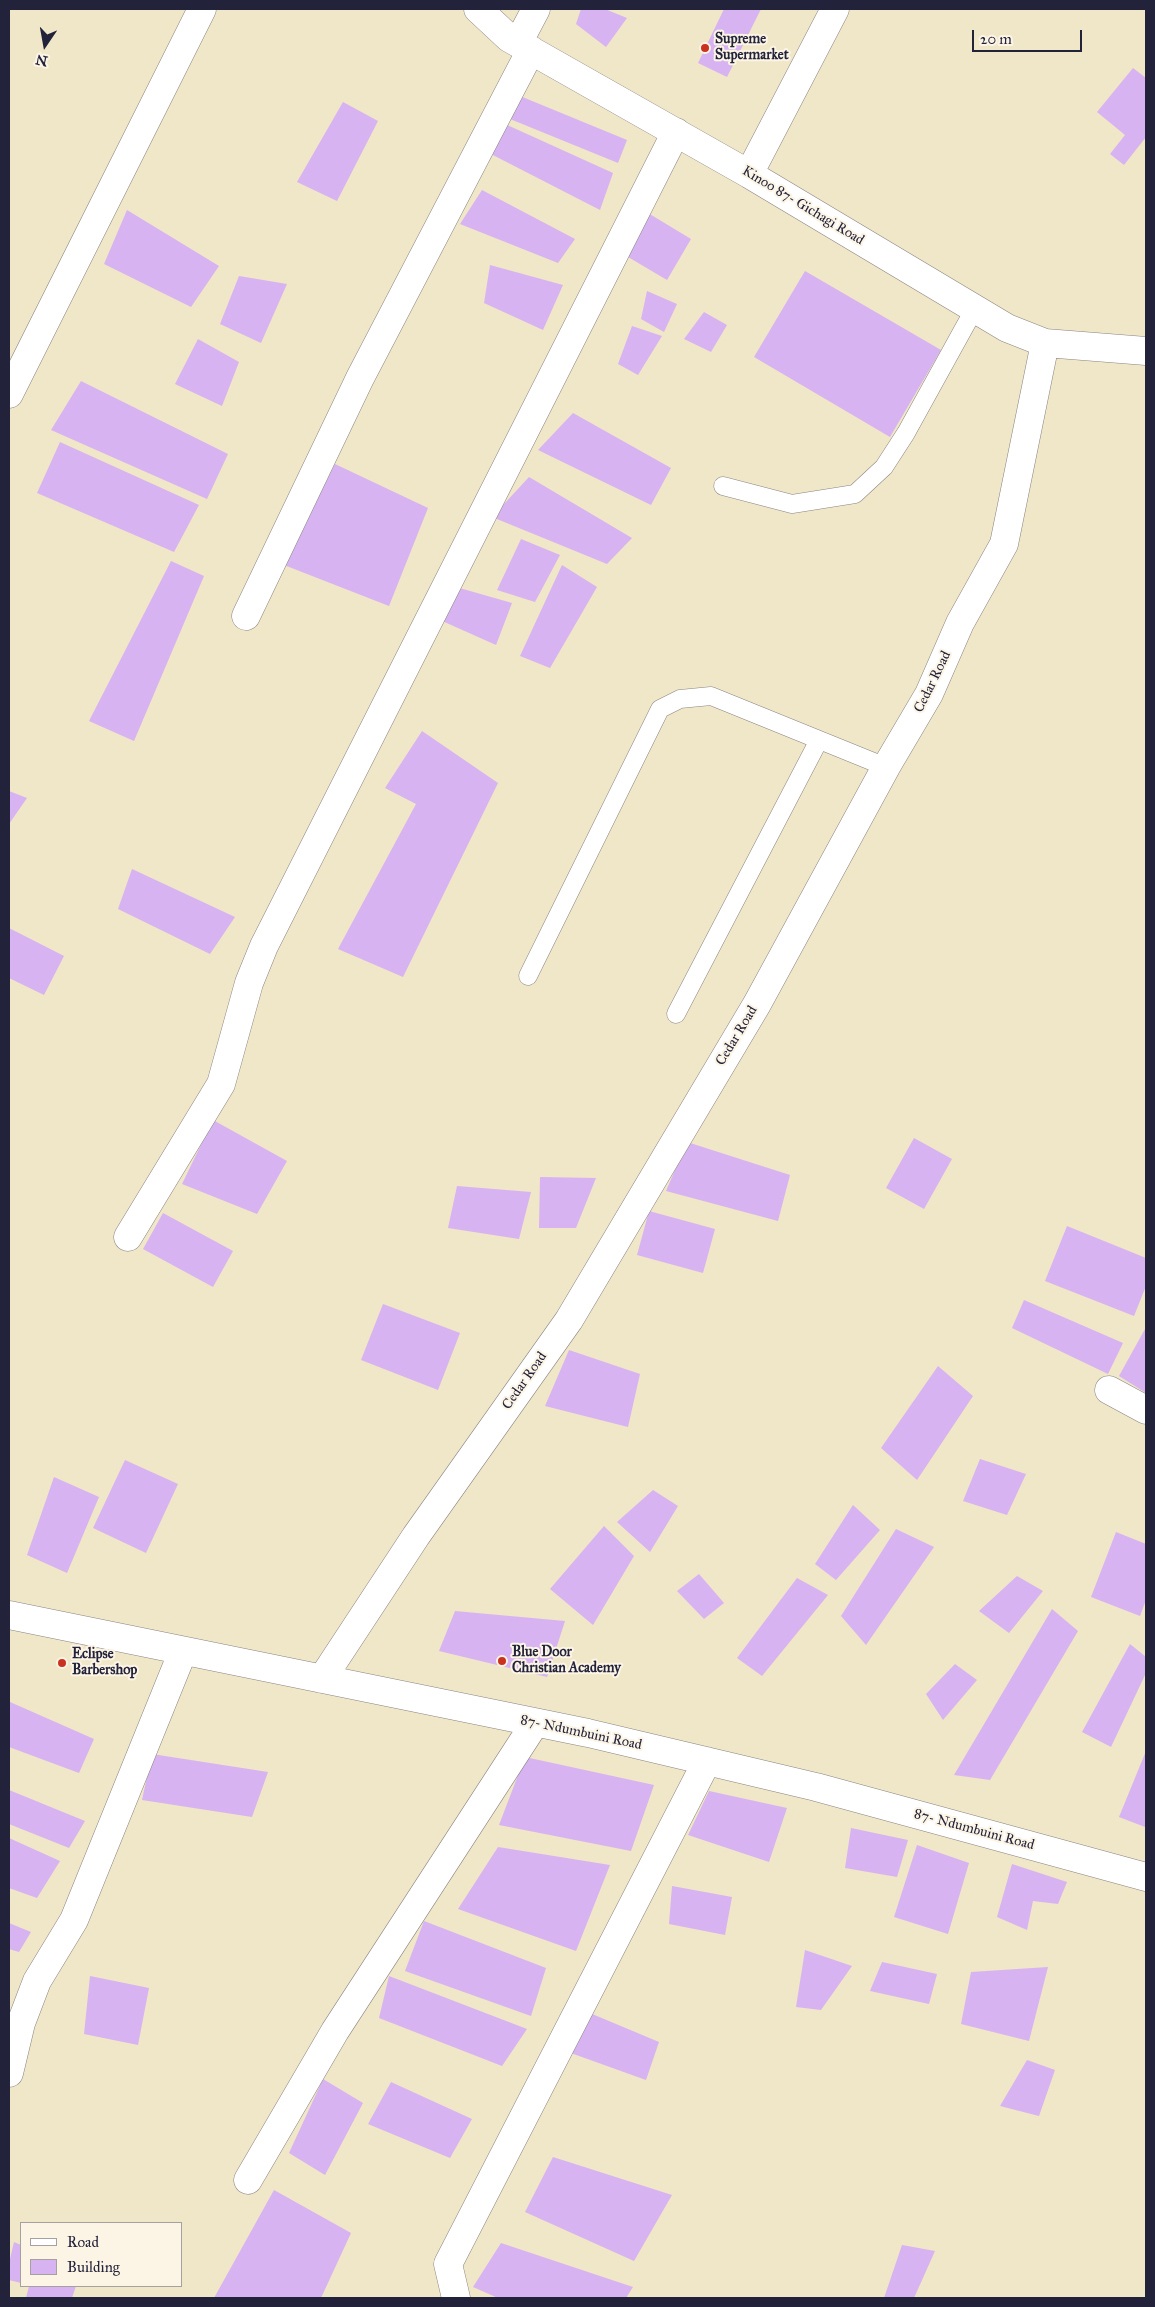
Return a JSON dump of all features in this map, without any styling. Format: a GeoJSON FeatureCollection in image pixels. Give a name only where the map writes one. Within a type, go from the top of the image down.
{"type":"FeatureCollection","features":[{"type":"Feature","properties":{"kind":"street"},"geometry":{"type":"LineString","coordinates":[[9,394],[16,360],[202,9]]}},
{"type":"Feature","properties":{"kind":"street","name":"Kinoo 87- Gichagi Road"},"geometry":{"type":"LineString","coordinates":[[478,9],[509,38],[749,174],[1007,328],[1045,342],[1146,351]]}},
{"type":"Feature","properties":{"kind":"street"},"geometry":{"type":"LineString","coordinates":[[246,616],[360,378],[524,46],[536,9]]}},
{"type":"Feature","properties":{"kind":"street"},"geometry":{"type":"LineString","coordinates":[[749,174],[835,9]]}},
{"type":"Feature","properties":{"kind":"street"},"geometry":{"type":"LineString","coordinates":[[128,1237],[220,1084],[249,983],[264,946],[676,132]]}},
{"type":"Feature","properties":{"kind":"street","name":"Cedar Road"},"geometry":{"type":"LineString","coordinates":[[322,1679],[416,1536],[569,1320],[757,1004],[886,767],[929,694],[960,623],[1004,544],[1045,342]]}},
{"type":"Feature","properties":{"kind":"street"},"geometry":{"type":"LineString","coordinates":[[1109,1390],[1146,1410]]}},
{"type":"Feature","properties":{"kind":"street","name":"87- Ndumbuini Road"},"geometry":{"type":"LineString","coordinates":[[9,1615],[535,1723],[708,1761],[825,1789],[1146,1877]]}},
{"type":"Feature","properties":{"kind":"street"},"geometry":{"type":"LineString","coordinates":[[9,2073],[21,2023],[37,1981],[74,1920],[183,1651]]}},
{"type":"Feature","properties":{"kind":"street"},"geometry":{"type":"LineString","coordinates":[[248,2180],[335,2031],[535,1723]]}},
{"type":"Feature","properties":{"kind":"street"},"geometry":{"type":"LineString","coordinates":[[456,2298],[448,2264],[708,1761]]}},
{"type":"Feature","properties":{"kind":"lane"},"geometry":{"type":"LineString","coordinates":[[722,486],[792,504],[854,494],[884,466],[906,433],[975,308]]}},
{"type":"Feature","properties":{"kind":"lane"},"geometry":{"type":"LineString","coordinates":[[528,976],[660,709],[680,698],[711,696],[886,767]]}},
{"type":"Feature","properties":{"kind":"lane"},"geometry":{"type":"LineString","coordinates":[[676,1014],[818,740]]}},
{"type":"Feature","properties":{"kind":"building"},"geometry":{"type":"Polygon","coordinates":[[[581,9],[605,9],[627,18],[606,47],[576,24],[581,9]]]}},
{"type":"Feature","properties":{"kind":"building"},"geometry":{"type":"Polygon","coordinates":[[[724,9],[761,9],[727,77],[698,63],[724,9]]]}},
{"type":"Feature","properties":{"kind":"building"},"geometry":{"type":"Polygon","coordinates":[[[1133,68],[1146,78],[1146,137],[1124,165],[1110,154],[1125,135],[1097,112],[1133,68]]]}},
{"type":"Feature","properties":{"kind":"building"},"geometry":{"type":"Polygon","coordinates":[[[520,96],[627,140],[618,163],[510,119],[520,96]]]}},
{"type":"Feature","properties":{"kind":"building"},"geometry":{"type":"Polygon","coordinates":[[[343,102],[378,121],[337,201],[297,182],[343,102]]]}},
{"type":"Feature","properties":{"kind":"building"},"geometry":{"type":"Polygon","coordinates":[[[505,124],[613,173],[600,210],[489,153],[505,124]]]}},
{"type":"Feature","properties":{"kind":"building"},"geometry":{"type":"Polygon","coordinates":[[[482,190],[575,239],[558,263],[460,224],[482,190]]]}},
{"type":"Feature","properties":{"kind":"building"},"geometry":{"type":"Polygon","coordinates":[[[127,210],[219,266],[191,307],[104,264],[127,210]]]}},
{"type":"Feature","properties":{"kind":"building"},"geometry":{"type":"Polygon","coordinates":[[[648,213],[691,239],[667,280],[623,254],[648,213]]]}},
{"type":"Feature","properties":{"kind":"building"},"geometry":{"type":"Polygon","coordinates":[[[490,265],[563,285],[543,330],[484,303],[490,265]]]}},
{"type":"Feature","properties":{"kind":"building"},"geometry":{"type":"Polygon","coordinates":[[[805,271],[941,350],[890,437],[754,357],[805,271]]]}},
{"type":"Feature","properties":{"kind":"building"},"geometry":{"type":"Polygon","coordinates":[[[239,276],[287,284],[261,343],[220,324],[239,276]]]}},
{"type":"Feature","properties":{"kind":"building"},"geometry":{"type":"Polygon","coordinates":[[[647,291],[677,304],[664,332],[641,319],[647,291]]]}},
{"type":"Feature","properties":{"kind":"building"},"geometry":{"type":"Polygon","coordinates":[[[704,312],[727,325],[711,352],[684,339],[704,312]]]}},
{"type":"Feature","properties":{"kind":"building"},"geometry":{"type":"Polygon","coordinates":[[[632,326],[662,336],[638,375],[618,364],[632,326]]]}},
{"type":"Feature","properties":{"kind":"building"},"geometry":{"type":"Polygon","coordinates":[[[198,339],[239,362],[222,406],[175,384],[198,339]]]}},
{"type":"Feature","properties":{"kind":"building"},"geometry":{"type":"Polygon","coordinates":[[[81,381],[228,454],[207,499],[51,430],[81,381]]]}},
{"type":"Feature","properties":{"kind":"building"},"geometry":{"type":"Polygon","coordinates":[[[573,413],[671,468],[651,505],[538,450],[573,413]]]}},
{"type":"Feature","properties":{"kind":"building"},"geometry":{"type":"Polygon","coordinates":[[[60,442],[199,505],[174,552],[37,493],[60,442]]]}},
{"type":"Feature","properties":{"kind":"building"},"geometry":{"type":"Polygon","coordinates":[[[335,464],[428,508],[389,606],[284,565],[335,464]]]}},
{"type":"Feature","properties":{"kind":"building"},"geometry":{"type":"Polygon","coordinates":[[[529,477],[632,538],[607,564],[492,517],[529,477]]]}},
{"type":"Feature","properties":{"kind":"building"},"geometry":{"type":"Polygon","coordinates":[[[521,539],[560,555],[535,602],[497,590],[521,539]]]}},
{"type":"Feature","properties":{"kind":"building"},"geometry":{"type":"Polygon","coordinates":[[[171,561],[204,576],[134,741],[89,721],[171,561]]]}},
{"type":"Feature","properties":{"kind":"building"},"geometry":{"type":"Polygon","coordinates":[[[562,565],[597,587],[550,668],[520,656],[562,565]]]}},
{"type":"Feature","properties":{"kind":"building"},"geometry":{"type":"Polygon","coordinates":[[[456,587],[512,603],[496,645],[440,620],[456,587]]]}},
{"type":"Feature","properties":{"kind":"building"},"geometry":{"type":"Polygon","coordinates":[[[422,731],[498,783],[403,977],[338,949],[416,804],[385,788],[422,731]]]}},
{"type":"Feature","properties":{"kind":"building"},"geometry":{"type":"Polygon","coordinates":[[[9,791],[27,798],[9,824],[9,791]]]}},
{"type":"Feature","properties":{"kind":"building"},"geometry":{"type":"Polygon","coordinates":[[[132,869],[235,917],[210,954],[118,909],[132,869]]]}},
{"type":"Feature","properties":{"kind":"building"},"geometry":{"type":"Polygon","coordinates":[[[9,928],[64,956],[44,995],[9,978],[9,928]]]}},
{"type":"Feature","properties":{"kind":"building"},"geometry":{"type":"Polygon","coordinates":[[[213,1120],[287,1161],[257,1214],[182,1184],[213,1120]]]}},
{"type":"Feature","properties":{"kind":"building"},"geometry":{"type":"Polygon","coordinates":[[[914,1138],[952,1159],[924,1209],[886,1188],[914,1138]]]}},
{"type":"Feature","properties":{"kind":"building"},"geometry":{"type":"Polygon","coordinates":[[[687,1142],[790,1175],[778,1221],[666,1191],[687,1142]]]}},
{"type":"Feature","properties":{"kind":"building"},"geometry":{"type":"Polygon","coordinates":[[[540,1177],[596,1178],[576,1228],[539,1228],[540,1177]]]}},
{"type":"Feature","properties":{"kind":"building"},"geometry":{"type":"Polygon","coordinates":[[[457,1186],[531,1192],[519,1239],[448,1228],[457,1186]]]}},
{"type":"Feature","properties":{"kind":"building"},"geometry":{"type":"Polygon","coordinates":[[[649,1211],[715,1229],[703,1273],[637,1255],[649,1211]]]}},
{"type":"Feature","properties":{"kind":"building"},"geometry":{"type":"Polygon","coordinates":[[[163,1213],[233,1251],[213,1287],[143,1249],[163,1213]]]}},
{"type":"Feature","properties":{"kind":"building"},"geometry":{"type":"Polygon","coordinates":[[[1067,1226],[1146,1258],[1146,1286],[1134,1316],[1045,1281],[1067,1226]]]}},
{"type":"Feature","properties":{"kind":"building"},"geometry":{"type":"Polygon","coordinates":[[[1024,1300],[1123,1343],[1108,1374],[1012,1328],[1024,1300]]]}},
{"type":"Feature","properties":{"kind":"building"},"geometry":{"type":"Polygon","coordinates":[[[383,1304],[460,1333],[438,1390],[361,1360],[383,1304]]]}},
{"type":"Feature","properties":{"kind":"building"},"geometry":{"type":"Polygon","coordinates":[[[1146,1330],[1146,1393],[1119,1376],[1146,1330]]]}},
{"type":"Feature","properties":{"kind":"building"},"geometry":{"type":"Polygon","coordinates":[[[569,1350],[640,1374],[628,1427],[545,1406],[569,1350]]]}},
{"type":"Feature","properties":{"kind":"building"},"geometry":{"type":"Polygon","coordinates":[[[938,1366],[973,1396],[917,1480],[881,1448],[938,1366]]]}},
{"type":"Feature","properties":{"kind":"building"},"geometry":{"type":"Polygon","coordinates":[[[980,1459],[1026,1474],[1007,1515],[963,1501],[980,1459]]]}},
{"type":"Feature","properties":{"kind":"building"},"geometry":{"type":"Polygon","coordinates":[[[125,1460],[178,1484],[146,1553],[93,1528],[125,1460]]]}},
{"type":"Feature","properties":{"kind":"building"},"geometry":{"type":"Polygon","coordinates":[[[54,1477],[99,1497],[67,1573],[27,1555],[54,1477]]]}},
{"type":"Feature","properties":{"kind":"building"},"geometry":{"type":"Polygon","coordinates":[[[653,1490],[678,1506],[650,1552],[617,1522],[653,1490]]]}},
{"type":"Feature","properties":{"kind":"building"},"geometry":{"type":"Polygon","coordinates":[[[853,1505],[880,1530],[836,1580],[815,1564],[853,1505]]]}},
{"type":"Feature","properties":{"kind":"building"},"geometry":{"type":"Polygon","coordinates":[[[604,1526],[634,1556],[593,1625],[550,1589],[604,1526]]]}},
{"type":"Feature","properties":{"kind":"building"},"geometry":{"type":"Polygon","coordinates":[[[896,1529],[934,1547],[866,1645],[841,1616],[896,1529]]]}},
{"type":"Feature","properties":{"kind":"building"},"geometry":{"type":"Polygon","coordinates":[[[1116,1532],[1146,1544],[1146,1600],[1140,1616],[1091,1597],[1116,1532]]]}},
{"type":"Feature","properties":{"kind":"building"},"geometry":{"type":"Polygon","coordinates":[[[699,1574],[724,1603],[704,1619],[677,1591],[699,1574]]]}},
{"type":"Feature","properties":{"kind":"building"},"geometry":{"type":"Polygon","coordinates":[[[1017,1576],[1043,1591],[1009,1633],[979,1611],[1017,1576]]]}},
{"type":"Feature","properties":{"kind":"building"},"geometry":{"type":"Polygon","coordinates":[[[797,1578],[828,1595],[762,1676],[737,1658],[797,1578]]]}},
{"type":"Feature","properties":{"kind":"building"},"geometry":{"type":"Polygon","coordinates":[[[1052,1609],[1078,1631],[990,1780],[954,1775],[1052,1609]]]}},
{"type":"Feature","properties":{"kind":"building"},"geometry":{"type":"Polygon","coordinates":[[[455,1611],[565,1621],[547,1677],[439,1651],[455,1611]]]}},
{"type":"Feature","properties":{"kind":"building"},"geometry":{"type":"Polygon","coordinates":[[[1130,1644],[1146,1657],[1146,1673],[1111,1747],[1082,1732],[1130,1644]]]}},
{"type":"Feature","properties":{"kind":"building"},"geometry":{"type":"Polygon","coordinates":[[[955,1664],[977,1680],[943,1720],[926,1694],[955,1664]]]}},
{"type":"Feature","properties":{"kind":"building"},"geometry":{"type":"Polygon","coordinates":[[[10,1702],[94,1739],[79,1773],[9,1747],[10,1702]]]}},
{"type":"Feature","properties":{"kind":"building"},"geometry":{"type":"Polygon","coordinates":[[[1146,1751],[1146,1824],[1145,1827],[1119,1817],[1146,1751]]]}},
{"type":"Feature","properties":{"kind":"building"},"geometry":{"type":"Polygon","coordinates":[[[152,1754],[268,1772],[252,1817],[142,1800],[152,1754]]]}},
{"type":"Feature","properties":{"kind":"building"},"geometry":{"type":"Polygon","coordinates":[[[525,1757],[654,1785],[631,1851],[499,1825],[525,1757]]]}},
{"type":"Feature","properties":{"kind":"building"},"geometry":{"type":"Polygon","coordinates":[[[9,1790],[85,1821],[69,1848],[9,1824],[9,1790]]]}},
{"type":"Feature","properties":{"kind":"building"},"geometry":{"type":"Polygon","coordinates":[[[709,1791],[787,1808],[769,1862],[688,1835],[709,1791]]]}},
{"type":"Feature","properties":{"kind":"building"},"geometry":{"type":"Polygon","coordinates":[[[851,1828],[908,1840],[897,1877],[845,1868],[851,1828]]]}},
{"type":"Feature","properties":{"kind":"building"},"geometry":{"type":"Polygon","coordinates":[[[9,1838],[60,1861],[37,1898],[9,1888],[9,1838]]]}},
{"type":"Feature","properties":{"kind":"building"},"geometry":{"type":"Polygon","coordinates":[[[917,1845],[969,1863],[948,1934],[894,1917],[917,1845]]]}},
{"type":"Feature","properties":{"kind":"building"},"geometry":{"type":"Polygon","coordinates":[[[498,1847],[610,1865],[576,1951],[458,1909],[498,1847]]]}},
{"type":"Feature","properties":{"kind":"building"},"geometry":{"type":"Polygon","coordinates":[[[1012,1864],[1067,1882],[1058,1904],[1033,1901],[1027,1930],[997,1917],[1012,1864]]]}},
{"type":"Feature","properties":{"kind":"building"},"geometry":{"type":"Polygon","coordinates":[[[672,1886],[732,1897],[725,1935],[669,1924],[672,1886]]]}},
{"type":"Feature","properties":{"kind":"building"},"geometry":{"type":"Polygon","coordinates":[[[424,1921],[546,1968],[531,2016],[405,1971],[424,1921]]]}},
{"type":"Feature","properties":{"kind":"building"},"geometry":{"type":"Polygon","coordinates":[[[9,1923],[31,1932],[19,1952],[9,1949],[9,1923]]]}},
{"type":"Feature","properties":{"kind":"building"},"geometry":{"type":"Polygon","coordinates":[[[805,1950],[852,1966],[821,2010],[796,2007],[805,1950]]]}},
{"type":"Feature","properties":{"kind":"building"},"geometry":{"type":"Polygon","coordinates":[[[882,1962],[937,1974],[929,2004],[870,1991],[882,1962]]]}},
{"type":"Feature","properties":{"kind":"building"},"geometry":{"type":"Polygon","coordinates":[[[1048,1967],[1029,2041],[961,2024],[971,1972],[1048,1967]]]}},
{"type":"Feature","properties":{"kind":"building"},"geometry":{"type":"Polygon","coordinates":[[[90,1976],[149,1988],[138,2045],[84,2034],[90,1976]]]}},
{"type":"Feature","properties":{"kind":"building"},"geometry":{"type":"Polygon","coordinates":[[[389,1976],[527,2029],[502,2066],[379,2018],[389,1976]]]}},
{"type":"Feature","properties":{"kind":"building"},"geometry":{"type":"Polygon","coordinates":[[[585,2011],[659,2042],[646,2080],[568,2052],[585,2011]]]}},
{"type":"Feature","properties":{"kind":"building"},"geometry":{"type":"Polygon","coordinates":[[[1027,2060],[1055,2070],[1039,2116],[1000,2106],[1027,2060]]]}},
{"type":"Feature","properties":{"kind":"building"},"geometry":{"type":"Polygon","coordinates":[[[323,2079],[363,2103],[325,2175],[289,2153],[323,2079]]]}},
{"type":"Feature","properties":{"kind":"building"},"geometry":{"type":"Polygon","coordinates":[[[391,2082],[472,2119],[450,2158],[368,2124],[391,2082]]]}},
{"type":"Feature","properties":{"kind":"building"},"geometry":{"type":"Polygon","coordinates":[[[553,2157],[672,2195],[634,2261],[525,2212],[553,2157]]]}},
{"type":"Feature","properties":{"kind":"building"},"geometry":{"type":"Polygon","coordinates":[[[274,2190],[351,2233],[321,2298],[214,2298],[274,2190]]]}},
{"type":"Feature","properties":{"kind":"building"},"geometry":{"type":"Polygon","coordinates":[[[14,2242],[20,2245],[20,2283],[9,2280],[9,2263],[14,2242]]]}},
{"type":"Feature","properties":{"kind":"building"},"geometry":{"type":"Polygon","coordinates":[[[501,2243],[633,2287],[626,2298],[498,2298],[473,2287],[501,2243]]]}},
{"type":"Feature","properties":{"kind":"building"},"geometry":{"type":"Polygon","coordinates":[[[902,2245],[935,2251],[914,2298],[884,2298],[902,2245]]]}},
{"type":"Feature","properties":{"kind":"building"},"geometry":{"type":"Polygon","coordinates":[[[29,2287],[76,2287],[72,2298],[26,2298],[29,2287]]]}},
{"type":"Feature","properties":{"kind":"place","name":"Supreme Supermarket"},"geometry":{"type":"Point","coordinates":[705,48]}},
{"type":"Feature","properties":{"kind":"place","name":"Blue Door Christian Academy"},"geometry":{"type":"Point","coordinates":[502,1661]}},
{"type":"Feature","properties":{"kind":"place","name":"Eclipse Barbershop"},"geometry":{"type":"Point","coordinates":[62,1663]}}]}
